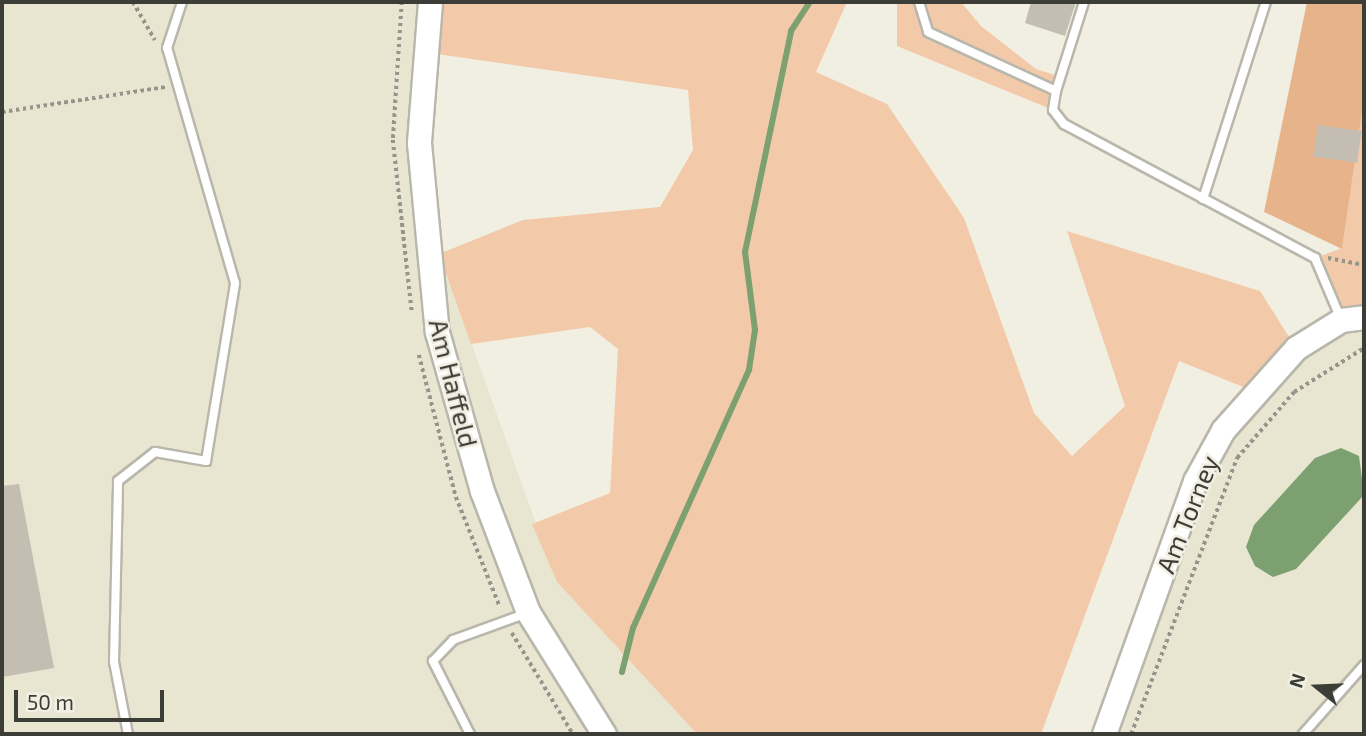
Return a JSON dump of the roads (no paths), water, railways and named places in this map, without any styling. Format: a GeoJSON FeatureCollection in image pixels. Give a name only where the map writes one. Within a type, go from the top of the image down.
{"type":"FeatureCollection","features":[{"type":"Feature","properties":{"kind":"street","name":"Am Haffeld"},"geometry":{"type":"LineString","coordinates":[[430,2],[419,143],[437,332],[482,491],[528,612],[604,734]]}},
{"type":"Feature","properties":{"kind":"street","name":"Am Torney"},"geometry":{"type":"LineString","coordinates":[[1104,734],[1195,481],[1223,430],[1296,348],[1341,320],[1364,317]]}},
{"type":"Feature","properties":{"kind":"lane"},"geometry":{"type":"LineString","coordinates":[[128,734],[114,662],[118,481],[155,452],[206,460],[235,283],[181,85],[167,48],[182,2]]}},
{"type":"Feature","properties":{"kind":"lane"},"geometry":{"type":"LineString","coordinates":[[919,2],[928,32],[1056,91]]}},
{"type":"Feature","properties":{"kind":"lane"},"geometry":{"type":"LineString","coordinates":[[1084,2],[1056,91],[1053,110],[1064,124],[1315,258],[1341,320]]}},
{"type":"Feature","properties":{"kind":"lane"},"geometry":{"type":"LineString","coordinates":[[1203,199],[1266,2]]}},
{"type":"Feature","properties":{"kind":"lane"},"geometry":{"type":"LineString","coordinates":[[470,734],[433,661],[453,640],[528,612]]}},
{"type":"Feature","properties":{"kind":"lane"},"geometry":{"type":"LineString","coordinates":[[1303,734],[1364,665]]}},
{"type":"Feature","properties":{"kind":"waterway"},"geometry":{"type":"LineString","coordinates":[[622,672],[633,628],[749,370],[755,330],[745,252],[791,31],[810,2]]}}]}
